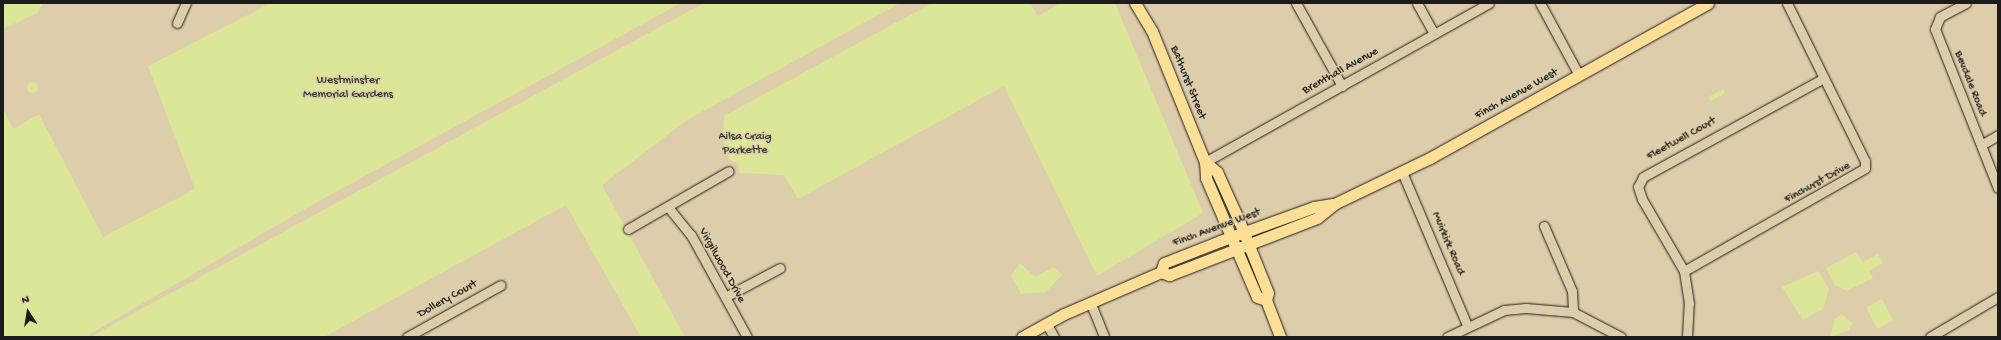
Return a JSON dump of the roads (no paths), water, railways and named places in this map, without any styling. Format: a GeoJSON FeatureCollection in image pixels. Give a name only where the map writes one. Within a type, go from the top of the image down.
{"type":"FeatureCollection","features":[{"type":"Feature","properties":{"kind":"main road","name":"Bathurst Street"},"geometry":{"type":"LineString","coordinates":[[1135,3],[1144,8],[1205,162],[1206,178],[1257,297],[1266,300]]}},
{"type":"Feature","properties":{"kind":"main road","name":"Finch Avenue West"},"geometry":{"type":"LineString","coordinates":[[1022,337],[1046,323],[1161,272],[1169,275],[1317,218],[1334,204],[1402,172],[1579,75],[1696,6],[1708,3]]}},
{"type":"Feature","properties":{"kind":"main road","name":"Bathurst Street"},"geometry":{"type":"LineString","coordinates":[[1205,162],[1217,172],[1244,233],[1268,293],[1266,300],[1280,337]]}},
{"type":"Feature","properties":{"kind":"main road","name":"Finch Avenue West"},"geometry":{"type":"LineString","coordinates":[[1161,272],[1164,263],[1314,207],[1334,204]]}},
{"type":"Feature","properties":{"kind":"street"},"geometry":{"type":"LineString","coordinates":[[178,23],[186,3]]}},
{"type":"Feature","properties":{"kind":"street"},"geometry":{"type":"LineString","coordinates":[[1296,3],[1342,86]]}},
{"type":"Feature","properties":{"kind":"street"},"geometry":{"type":"LineString","coordinates":[[1417,3],[1434,34]]}},
{"type":"Feature","properties":{"kind":"street","name":"Brenthall Avenue"},"geometry":{"type":"LineString","coordinates":[[1205,162],[1489,3]]}},
{"type":"Feature","properties":{"kind":"street"},"geometry":{"type":"LineString","coordinates":[[1540,3],[1579,75]]}},
{"type":"Feature","properties":{"kind":"street","name":"Finchurst Drive"},"geometry":{"type":"LineString","coordinates":[[1684,272],[1865,168],[1865,161],[1787,3]]}},
{"type":"Feature","properties":{"kind":"street","name":"Bevdale Road"},"geometry":{"type":"LineString","coordinates":[[1966,3],[1940,18],[1935,29],[1998,188]]}},
{"type":"Feature","properties":{"kind":"street","name":"Fleetwell Court"},"geometry":{"type":"LineString","coordinates":[[1687,337],[1689,303],[1684,272],[1642,199],[1638,187],[1643,177],[1824,78]]}},
{"type":"Feature","properties":{"kind":"street"},"geometry":{"type":"LineString","coordinates":[[1981,145],[1998,135]]}},
{"type":"Feature","properties":{"kind":"street"},"geometry":{"type":"LineString","coordinates":[[628,229],[729,171]]}},
{"type":"Feature","properties":{"kind":"street","name":"Muirkirk Road"},"geometry":{"type":"LineString","coordinates":[[1402,172],[1467,326]]}},
{"type":"Feature","properties":{"kind":"street","name":"Virgilwood Drive"},"geometry":{"type":"LineString","coordinates":[[668,207],[691,235],[747,337]]}},
{"type":"Feature","properties":{"kind":"street"},"geometry":{"type":"LineString","coordinates":[[1544,226],[1572,291],[1573,312]]}},
{"type":"Feature","properties":{"kind":"street"},"geometry":{"type":"LineString","coordinates":[[724,297],[780,268]]}},
{"type":"Feature","properties":{"kind":"street","name":"Dollery Court"},"geometry":{"type":"LineString","coordinates":[[407,337],[501,285]]}},
{"type":"Feature","properties":{"kind":"street"},"geometry":{"type":"LineString","coordinates":[[1930,337],[1998,297]]}},
{"type":"Feature","properties":{"kind":"street"},"geometry":{"type":"LineString","coordinates":[[1091,304],[1104,337]]}},
{"type":"Feature","properties":{"kind":"street"},"geometry":{"type":"LineString","coordinates":[[1447,337],[1467,326],[1504,310],[1526,308],[1573,312],[1622,337]]}},
{"type":"Feature","properties":{"kind":"street"},"geometry":{"type":"LineString","coordinates":[[1046,323],[1054,337]]}},
{"type":"Feature","properties":{"kind":"park label","name":"Westminster Memorial Gardens"},"geometry":{"type":"Point","coordinates":[348,89]}},
{"type":"Feature","properties":{"kind":"park label","name":"Ailsa Craig Parkette"},"geometry":{"type":"Point","coordinates":[745,145]}}]}
